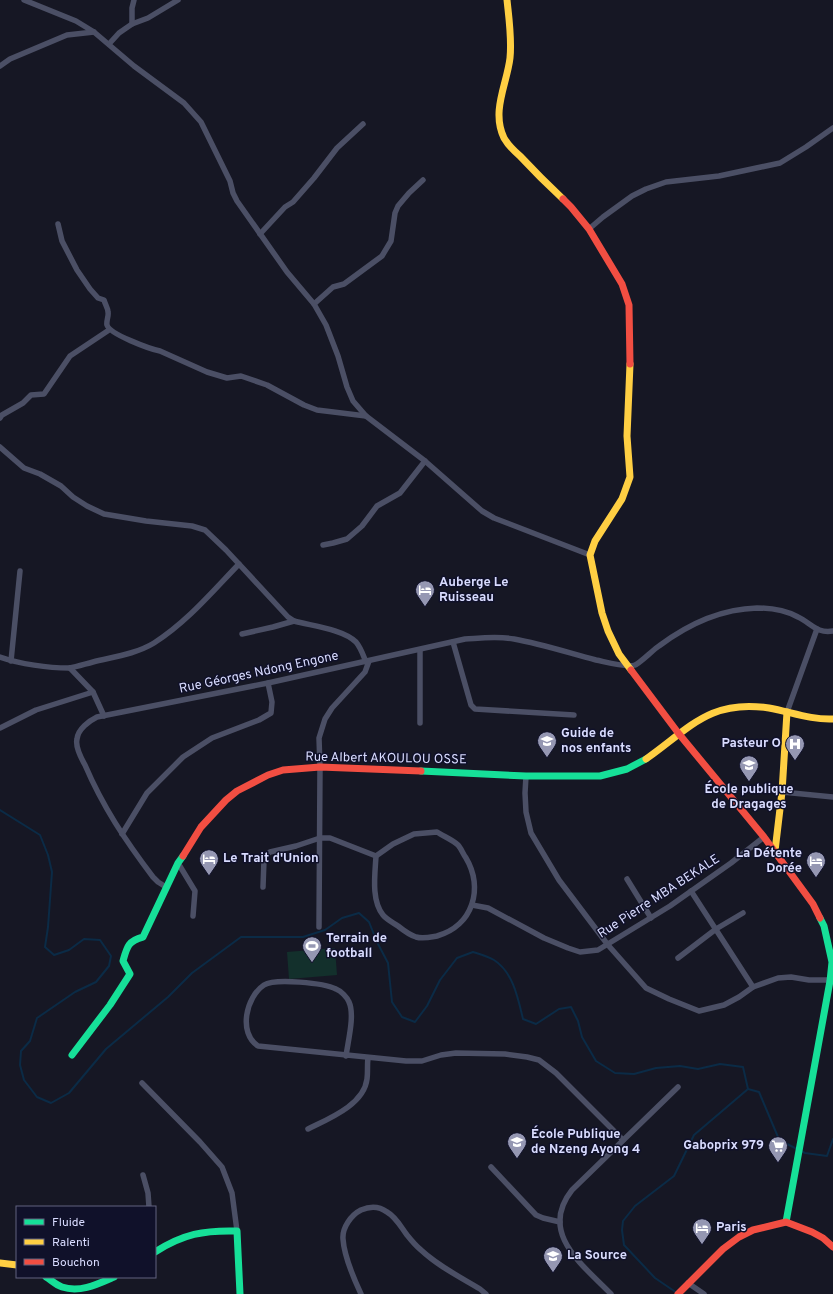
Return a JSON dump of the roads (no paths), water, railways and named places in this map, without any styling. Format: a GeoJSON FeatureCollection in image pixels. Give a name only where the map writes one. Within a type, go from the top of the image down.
{"type":"FeatureCollection","features":[{"type":"Feature","properties":{"kind":"street"},"geometry":{"type":"LineString","coordinates":[[24,0],[76,21],[94,32],[134,66],[184,103],[194,113],[230,181],[237,201],[287,272],[314,304],[326,325],[353,401],[366,416],[425,461],[482,510],[494,518],[590,555]]}},
{"type":"Feature","properties":{"kind":"street"},"geometry":{"type":"LineString","coordinates":[[132,24],[132,8],[134,0]]}},
{"type":"Feature","properties":{"kind":"street"},"geometry":{"type":"LineString","coordinates":[[109,44],[119,33],[132,24],[148,18],[178,0]]}},
{"type":"Feature","properties":{"kind":"street"},"geometry":{"type":"LineString","coordinates":[[507,0],[510,33],[510,56],[507,76],[498,105],[499,123],[502,132],[513,150],[571,207],[589,229],[622,284],[629,305],[630,361],[627,436],[630,477],[625,492],[612,516],[595,541],[590,555],[602,613],[608,631],[619,654],[627,665],[679,734],[775,851],[813,904],[824,926],[829,945],[832,962],[831,980],[800,1138],[786,1222]]}},
{"type":"Feature","properties":{"kind":"street"},"geometry":{"type":"LineString","coordinates":[[0,66],[10,59],[67,35],[94,32]]}},
{"type":"Feature","properties":{"kind":"street"},"geometry":{"type":"LineString","coordinates":[[260,234],[285,207],[293,202],[337,148],[363,124]]}},
{"type":"Feature","properties":{"kind":"street"},"geometry":{"type":"LineString","coordinates":[[589,229],[632,196],[646,189],[666,182],[720,176],[780,163],[833,128]]}},
{"type":"Feature","properties":{"kind":"street"},"geometry":{"type":"LineString","coordinates":[[314,304],[333,287],[344,284],[382,256],[391,241],[395,214],[398,206],[423,180]]}},
{"type":"Feature","properties":{"kind":"street"},"geometry":{"type":"LineString","coordinates":[[58,224],[62,241],[77,270],[98,298],[104,300],[108,313],[106,324],[109,330],[207,372],[227,378],[241,376],[267,386],[317,410],[366,416]]}},
{"type":"Feature","properties":{"kind":"street"},"geometry":{"type":"LineString","coordinates":[[0,418],[2,415],[23,403],[31,395],[44,394],[70,356],[109,330]]}},
{"type":"Feature","properties":{"kind":"street"},"geometry":{"type":"LineString","coordinates":[[0,447],[24,468],[40,474],[61,486],[82,503],[104,514],[146,521],[192,526],[205,530],[288,617],[294,621],[346,635],[357,643],[368,661],[365,672],[332,708],[325,719],[318,738],[320,767],[320,927]]}},
{"type":"Feature","properties":{"kind":"street"},"geometry":{"type":"LineString","coordinates":[[323,545],[347,539],[352,535],[362,526],[376,506],[400,493],[425,461]]}},
{"type":"Feature","properties":{"kind":"street"},"geometry":{"type":"LineString","coordinates":[[0,657],[11,661],[35,665],[70,668],[135,651],[153,643],[198,608],[239,564]]}},
{"type":"Feature","properties":{"kind":"street"},"geometry":{"type":"LineString","coordinates":[[11,661],[20,571]]}},
{"type":"Feature","properties":{"kind":"street"},"geometry":{"type":"LineString","coordinates":[[627,665],[636,665],[660,645],[684,629],[716,616],[742,609],[766,608],[778,610],[798,617],[821,632],[833,631]]}},
{"type":"Feature","properties":{"kind":"street"},"geometry":{"type":"LineString","coordinates":[[242,634],[294,621]]}},
{"type":"Feature","properties":{"kind":"street"},"geometry":{"type":"LineString","coordinates":[[775,851],[782,792],[787,712],[817,629]]}},
{"type":"Feature","properties":{"kind":"street","name":"Rue Géorges Ndong Engone"},"geometry":{"type":"LineString","coordinates":[[166,887],[153,877],[122,834],[96,791],[77,745],[77,739],[84,726],[90,721],[104,716],[268,683],[465,639],[492,637],[513,639],[608,662],[627,665]]}},
{"type":"Feature","properties":{"kind":"street"},"geometry":{"type":"LineString","coordinates":[[453,642],[471,705],[475,709],[483,711],[574,715]]}},
{"type":"Feature","properties":{"kind":"street"},"geometry":{"type":"LineString","coordinates":[[420,650],[420,722]]}},
{"type":"Feature","properties":{"kind":"street"},"geometry":{"type":"LineString","coordinates":[[70,668],[93,692],[104,716]]}},
{"type":"Feature","properties":{"kind":"street"},"geometry":{"type":"LineString","coordinates":[[122,834],[147,793],[182,757],[212,738],[259,720],[271,713],[272,702],[268,683]]}},
{"type":"Feature","properties":{"kind":"street"},"geometry":{"type":"LineString","coordinates":[[0,728],[36,710],[93,692]]}},
{"type":"Feature","properties":{"kind":"street","name":"Rue Albert AKOULOU OSSE"},"geometry":{"type":"LineString","coordinates":[[72,1055],[88,1031],[116,999],[130,974],[123,961],[128,944],[133,940],[144,937],[178,863],[201,827],[226,800],[237,791],[268,775],[283,770],[320,767],[526,776],[585,777],[611,774],[635,765],[701,718],[722,709],[751,706],[813,718],[833,719]]}},
{"type":"Feature","properties":{"kind":"street"},"geometry":{"type":"LineString","coordinates":[[526,776],[526,812],[531,833],[559,880],[608,945],[646,988],[669,1000],[699,1011],[724,1005],[753,987],[778,978],[791,977],[809,980],[831,980]]}},
{"type":"Feature","properties":{"kind":"street"},"geometry":{"type":"LineString","coordinates":[[782,792],[833,798]]}},
{"type":"Feature","properties":{"kind":"street"},"geometry":{"type":"LineString","coordinates":[[437,832],[458,845],[469,864],[475,884],[472,905],[466,917],[456,927],[444,934],[431,937],[417,937],[405,931],[383,916],[378,903],[374,876],[376,856],[393,844],[414,834],[437,832]]}},
{"type":"Feature","properties":{"kind":"street","name":"Rue Pierre MBA BEKALE"},"geometry":{"type":"LineString","coordinates":[[472,905],[488,908],[544,938],[580,952],[598,950],[651,918],[691,891],[731,863],[764,837]]}},
{"type":"Feature","properties":{"kind":"street"},"geometry":{"type":"LineString","coordinates":[[263,887],[264,860],[266,855],[270,852],[296,846],[320,838],[330,838],[376,856]]}},
{"type":"Feature","properties":{"kind":"street"},"geometry":{"type":"LineString","coordinates":[[178,863],[194,891],[193,916]]}},
{"type":"Feature","properties":{"kind":"street"},"geometry":{"type":"LineString","coordinates":[[627,880],[651,918]]}},
{"type":"Feature","properties":{"kind":"street"},"geometry":{"type":"LineString","coordinates":[[691,891],[753,987]]}},
{"type":"Feature","properties":{"kind":"street"},"geometry":{"type":"LineString","coordinates":[[678,958],[716,929],[743,912]]}},
{"type":"Feature","properties":{"kind":"street"},"geometry":{"type":"LineString","coordinates":[[346,1056],[351,1009],[349,1001],[337,989],[316,983],[272,982],[264,985],[256,993],[247,1012],[246,1024],[248,1036],[253,1043],[258,1046],[346,1056],[406,1061],[422,1061],[441,1055],[471,1052],[505,1054],[539,1060],[556,1073],[623,1140]]}},
{"type":"Feature","properties":{"kind":"street"},"geometry":{"type":"LineString","coordinates":[[308,1129],[353,1104],[361,1096],[367,1080],[368,1058]]}},
{"type":"Feature","properties":{"kind":"street"},"geometry":{"type":"LineString","coordinates":[[142,1083],[200,1142],[222,1167],[232,1193],[240,1294]]}},
{"type":"Feature","properties":{"kind":"street"},"geometry":{"type":"LineString","coordinates":[[611,1294],[569,1250],[561,1232],[560,1214],[566,1196],[678,1087]]}},
{"type":"Feature","properties":{"kind":"street"},"geometry":{"type":"LineString","coordinates":[[491,1167],[536,1215],[560,1222]]}},
{"type":"Feature","properties":{"kind":"street"},"geometry":{"type":"LineString","coordinates":[[143,1175],[148,1193],[149,1206]]}},
{"type":"Feature","properties":{"kind":"street"},"geometry":{"type":"LineString","coordinates":[[361,1294],[350,1266],[343,1240],[343,1231],[352,1217],[358,1212],[365,1208],[374,1207],[381,1208],[392,1215],[412,1241],[430,1258],[486,1294]]}},
{"type":"Feature","properties":{"kind":"street"},"geometry":{"type":"LineString","coordinates":[[678,1294],[718,1253],[739,1237],[754,1230],[786,1222],[812,1232],[823,1238],[833,1247]]}},
{"type":"Feature","properties":{"kind":"street"},"geometry":{"type":"LineString","coordinates":[[156,1251],[182,1236],[198,1232],[236,1231]]}},
{"type":"Feature","properties":{"kind":"street"},"geometry":{"type":"LineString","coordinates":[[0,1263],[16,1265]]}},
{"type":"Feature","properties":{"kind":"street"},"geometry":{"type":"LineString","coordinates":[[48,1278],[63,1287],[74,1289],[86,1287],[111,1278]]}},
{"type":"Feature","properties":{"kind":"street"},"geometry":{"type":"LineString","coordinates":[[687,1285],[704,1294]]}},
{"type":"Feature","properties":{"kind":"waterway"},"geometry":{"type":"LineString","coordinates":[[0,810],[40,835],[48,855],[52,872],[45,947],[54,955],[69,950],[84,939],[100,940],[111,956],[109,966],[96,982],[75,992],[37,1018],[30,1041],[21,1051],[20,1065],[24,1080],[37,1097],[51,1103],[69,1093],[106,1049],[168,997],[192,973],[241,937],[303,937],[325,930],[342,918],[359,913],[369,922],[388,963],[392,1002],[402,1017],[415,1022],[427,1006],[440,980],[457,958],[473,952],[494,960],[506,971],[514,986],[523,1019],[536,1024],[559,1009],[571,1007],[578,1021],[582,1037],[596,1061],[615,1073],[634,1074],[656,1068],[680,1066],[698,1069],[720,1064],[743,1067],[748,1089],[694,1135],[674,1176],[635,1206],[623,1221],[622,1230],[624,1245],[655,1278],[677,1293]]}},
{"type":"Feature","properties":{"kind":"waterway"},"geometry":{"type":"LineString","coordinates":[[748,1089],[759,1092],[778,1137],[783,1142],[797,1149]]}},
{"type":"Feature","properties":{"kind":"waterway"},"geometry":{"type":"LineString","coordinates":[[801,1151],[805,1153],[827,1156],[833,1139]]}},
{"type":"Feature","properties":{"kind":"place","name":"Auberge Le Ruisseau"},"geometry":{"type":"Point","coordinates":[425,607]}},
{"type":"Feature","properties":{"kind":"place","name":"Guide de nos enfants"},"geometry":{"type":"Point","coordinates":[547,758]}},
{"type":"Feature","properties":{"kind":"place","name":"Pasteur O"},"geometry":{"type":"Point","coordinates":[795,761]}},
{"type":"Feature","properties":{"kind":"place","name":"École publique de Dragages"},"geometry":{"type":"Point","coordinates":[749,782]}},
{"type":"Feature","properties":{"kind":"place","name":"Le Trait d'Union"},"geometry":{"type":"Point","coordinates":[209,876]}},
{"type":"Feature","properties":{"kind":"place","name":"La Détente Dorée"},"geometry":{"type":"Point","coordinates":[816,878]}},
{"type":"Feature","properties":{"kind":"place","name":"Terrain de football"},"geometry":{"type":"Point","coordinates":[312,963]}},
{"type":"Feature","properties":{"kind":"place","name":"École Publique de Nzeng Ayong 4"},"geometry":{"type":"Point","coordinates":[517,1159]}},
{"type":"Feature","properties":{"kind":"place","name":"Gaboprix 979"},"geometry":{"type":"Point","coordinates":[778,1163]}},
{"type":"Feature","properties":{"kind":"place","name":"Paris"},"geometry":{"type":"Point","coordinates":[702,1245]}},
{"type":"Feature","properties":{"kind":"place","name":"La Source"},"geometry":{"type":"Point","coordinates":[553,1273]}}]}
